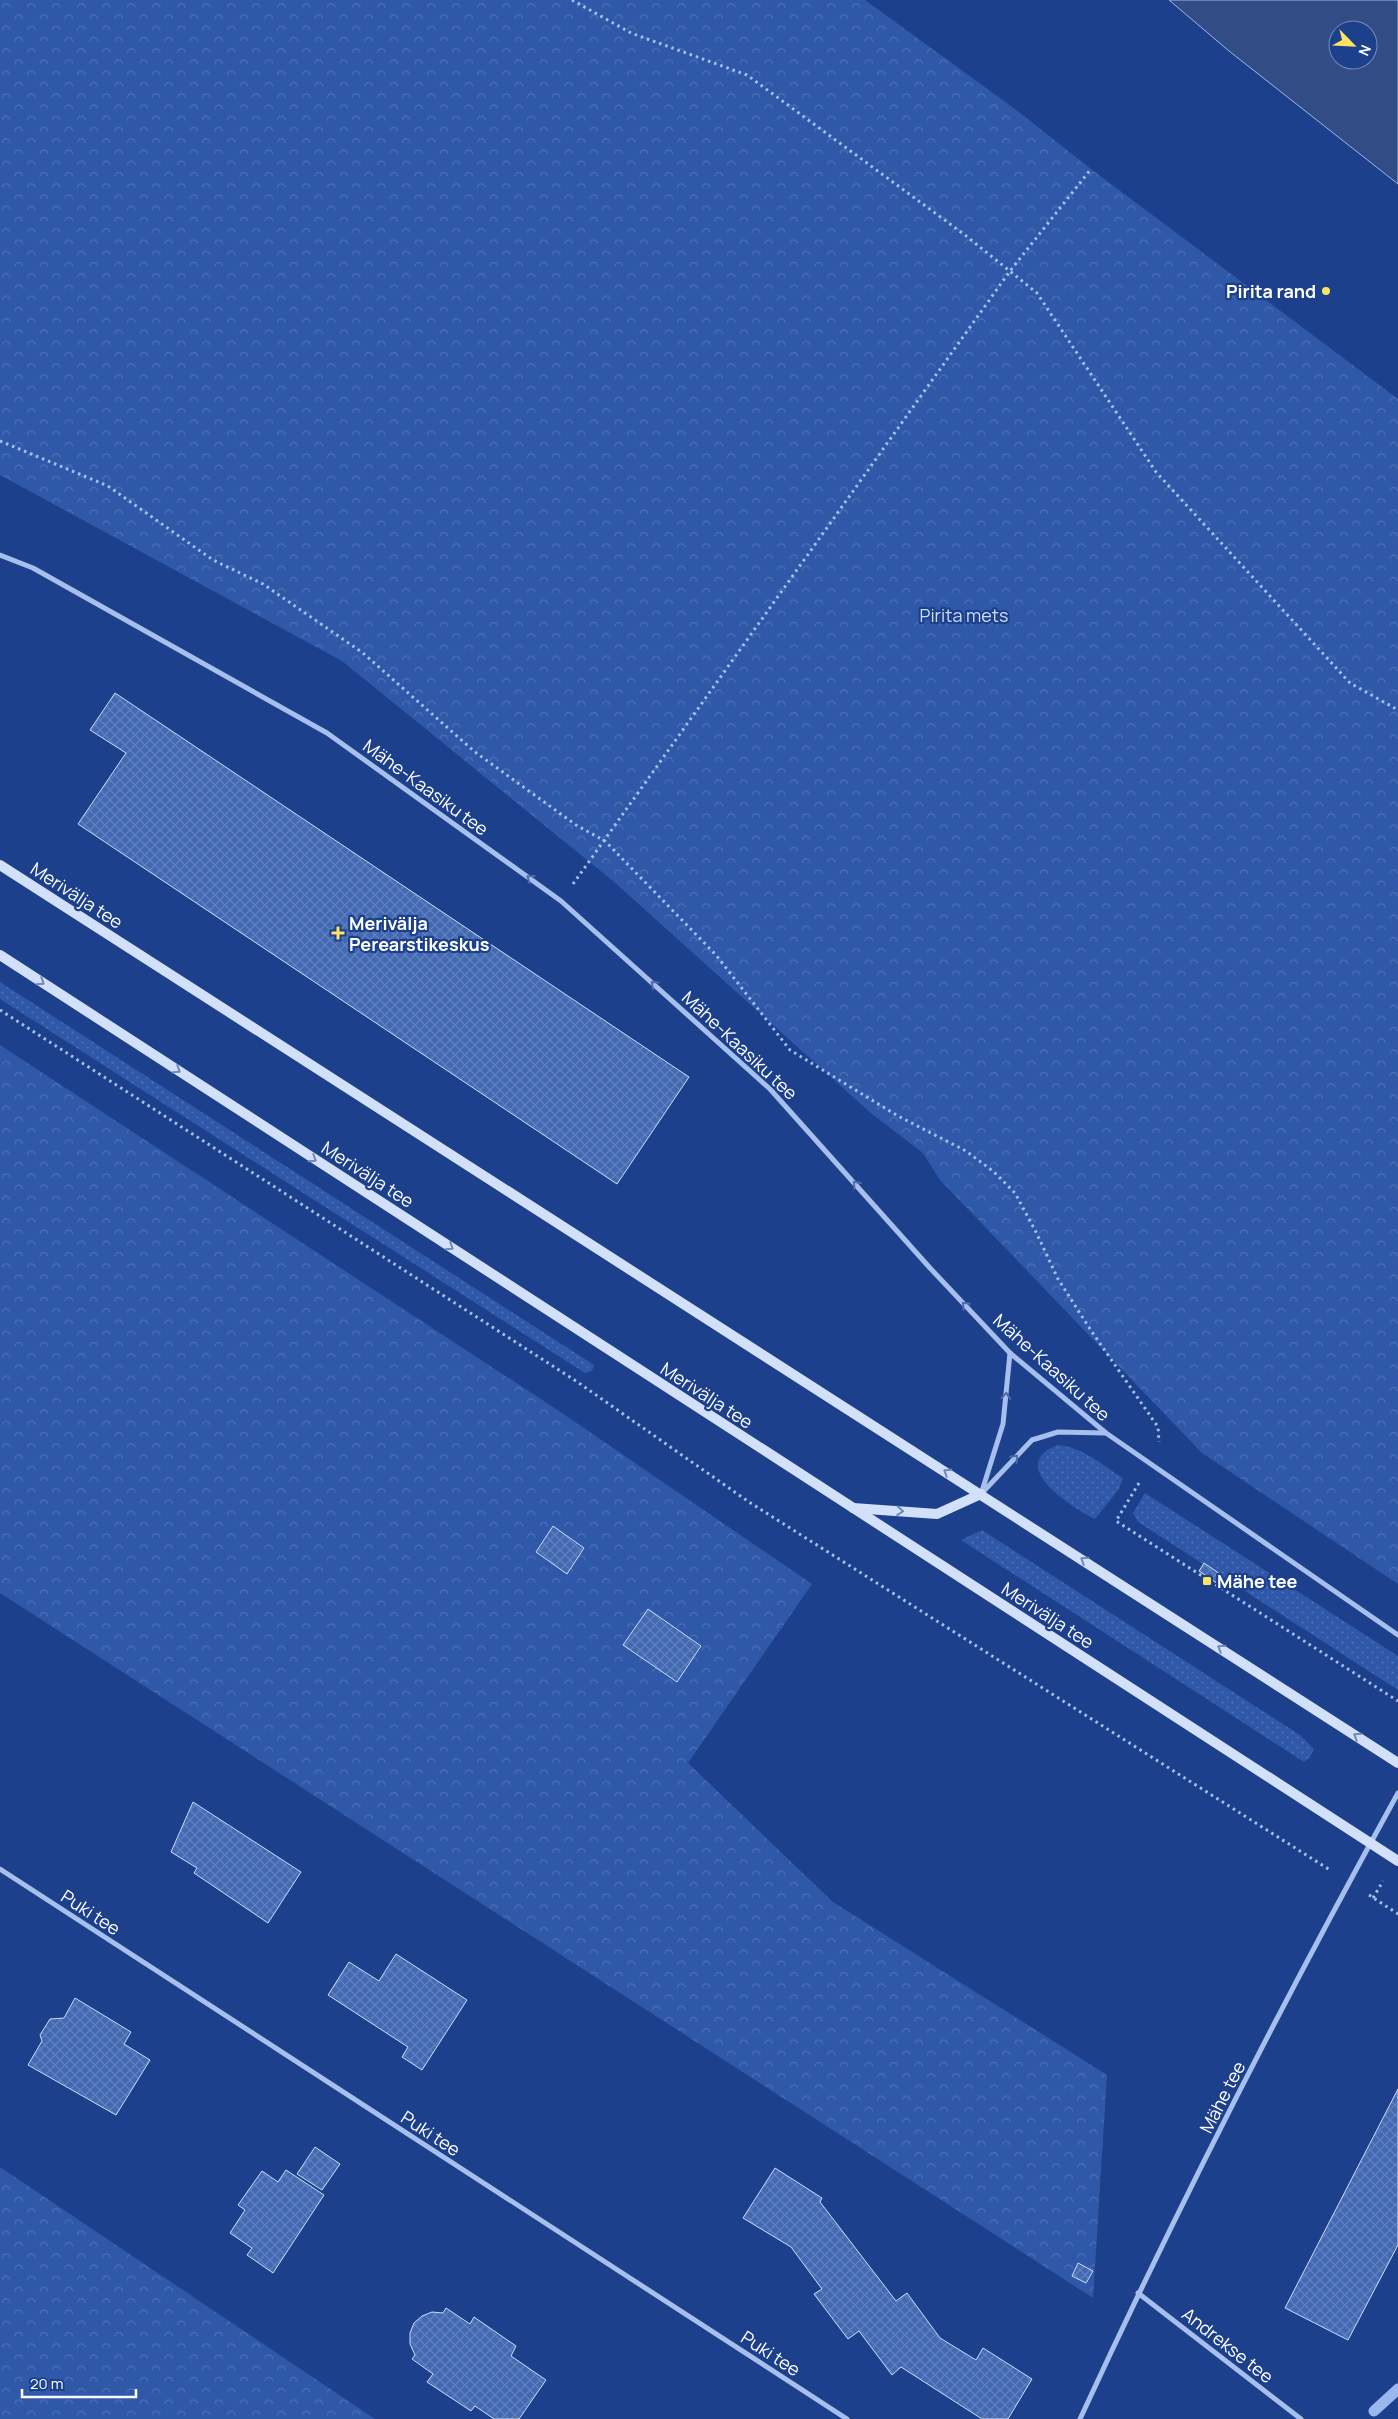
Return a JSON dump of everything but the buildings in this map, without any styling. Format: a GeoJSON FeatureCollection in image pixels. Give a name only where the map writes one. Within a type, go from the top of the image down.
{"type":"FeatureCollection","features":[{"type":"Feature","properties":{"kind":"main road","name":"Merivälja tee"},"geometry":{"type":"LineString","coordinates":[[0,865],[982,1494],[1398,1763]]}},
{"type":"Feature","properties":{"kind":"main road","name":"Merivälja tee"},"geometry":{"type":"LineString","coordinates":[[0,955],[1398,1861]]}},
{"type":"Feature","properties":{"kind":"main road"},"geometry":{"type":"LineString","coordinates":[[852,1508],[937,1514],[982,1494]]}},
{"type":"Feature","properties":{"kind":"street","name":"Mähe-Kaasiku tee"},"geometry":{"type":"LineString","coordinates":[[0,555],[33,568],[327,733],[561,901],[770,1089],[930,1268],[1010,1353],[1106,1433],[1398,1635]]}},
{"type":"Feature","properties":{"kind":"street"},"geometry":{"type":"LineString","coordinates":[[982,1494],[1003,1424],[1010,1353]]}},
{"type":"Feature","properties":{"kind":"street"},"geometry":{"type":"LineString","coordinates":[[982,1494],[1032,1440],[1058,1432],[1106,1433]]}},
{"type":"Feature","properties":{"kind":"street","name":"Mähe tee"},"geometry":{"type":"LineString","coordinates":[[1080,2419],[1138,2293],[1349,1881],[1398,1793]]}},
{"type":"Feature","properties":{"kind":"street","name":"Puki tee"},"geometry":{"type":"LineString","coordinates":[[0,1869],[847,2419]]}},
{"type":"Feature","properties":{"kind":"street","name":"Andrekse tee"},"geometry":{"type":"LineString","coordinates":[[1138,2293],[1301,2419]]}},
{"type":"Feature","properties":{"kind":"path"},"geometry":{"type":"LineString","coordinates":[[572,0],[631,33],[748,75],[966,235],[1037,293],[1156,472],[1350,683],[1398,710]]}},
{"type":"Feature","properties":{"kind":"path"},"geometry":{"type":"LineString","coordinates":[[561,901],[1010,271],[1092,169]]}},
{"type":"Feature","properties":{"kind":"path"},"geometry":{"type":"LineString","coordinates":[[0,440],[108,486],[213,560],[263,584],[363,652],[475,752],[576,825],[605,841],[716,955],[790,1050],[898,1116],[966,1152],[994,1172],[1015,1193],[1058,1279],[1092,1332],[1158,1427],[1160,1440],[1150,1464],[1116,1522],[1398,1701]]}},
{"type":"Feature","properties":{"kind":"path"},"geometry":{"type":"LineString","coordinates":[[0,1010],[576,1381],[749,1502],[1349,1881],[1398,1914]]}},
{"type":"Feature","properties":{"kind":"path"},"geometry":{"type":"LineString","coordinates":[[1373,1898],[1376,1893]]}},
{"type":"Feature","properties":{"kind":"green space","name":"Pirita mets"},"geometry":{"type":"Polygon","coordinates":[[[0,0],[865,0],[1015,109],[1091,169],[1398,399],[1398,1584],[1202,1453],[940,1180],[923,1153],[872,1114],[613,881],[342,661],[0,475],[0,0]]]}},
{"type":"Feature","properties":{"kind":"green space"},"geometry":{"type":"Polygon","coordinates":[[[0,982],[594,1365],[592,1371],[585,1373],[0,999],[0,982]]]}},
{"type":"Feature","properties":{"kind":"green space"},"geometry":{"type":"Polygon","coordinates":[[[0,1045],[556,1409],[812,1584],[688,1763],[833,1902],[1107,2075],[1093,2298],[0,1593],[0,1045]]]}},
{"type":"Feature","properties":{"kind":"green space"},"geometry":{"type":"Polygon","coordinates":[[[1058,1445],[1067,1446],[1084,1453],[1123,1478],[1119,1489],[1095,1519],[1059,1496],[1040,1474],[1038,1463],[1043,1453],[1058,1445]]]}},
{"type":"Feature","properties":{"kind":"green space"},"geometry":{"type":"Polygon","coordinates":[[[1145,1493],[1398,1656],[1398,1690],[1138,1522],[1133,1513],[1145,1493]]]}},
{"type":"Feature","properties":{"kind":"green space"},"geometry":{"type":"Polygon","coordinates":[[[982,1530],[1300,1735],[1314,1749],[1310,1757],[1304,1762],[961,1540],[982,1530]]]}},
{"type":"Feature","properties":{"kind":"green space"},"geometry":{"type":"Polygon","coordinates":[[[0,2167],[375,2419],[0,2419],[0,2167]]]}},
{"type":"Feature","properties":{"kind":"shaded area"},"geometry":{"type":"Polygon","coordinates":[[[1169,0],[1398,0],[1398,184],[1229,51],[1169,0]]]}},
{"type":"Feature","properties":{"kind":"waterway"},"geometry":{"type":"LineString","coordinates":[[1374,2411],[1398,2389]]}},
{"type":"Feature","properties":{"kind":"place","name":"Pirita rand"},"geometry":{"type":"Point","coordinates":[1326,291]}},
{"type":"Feature","properties":{"kind":"place","name":"Merivälja Perearstikeskus"},"geometry":{"type":"Point","coordinates":[338,933]}},
{"type":"Feature","properties":{"kind":"place","name":"Mähe tee"},"geometry":{"type":"Point","coordinates":[1207,1581]}}]}
